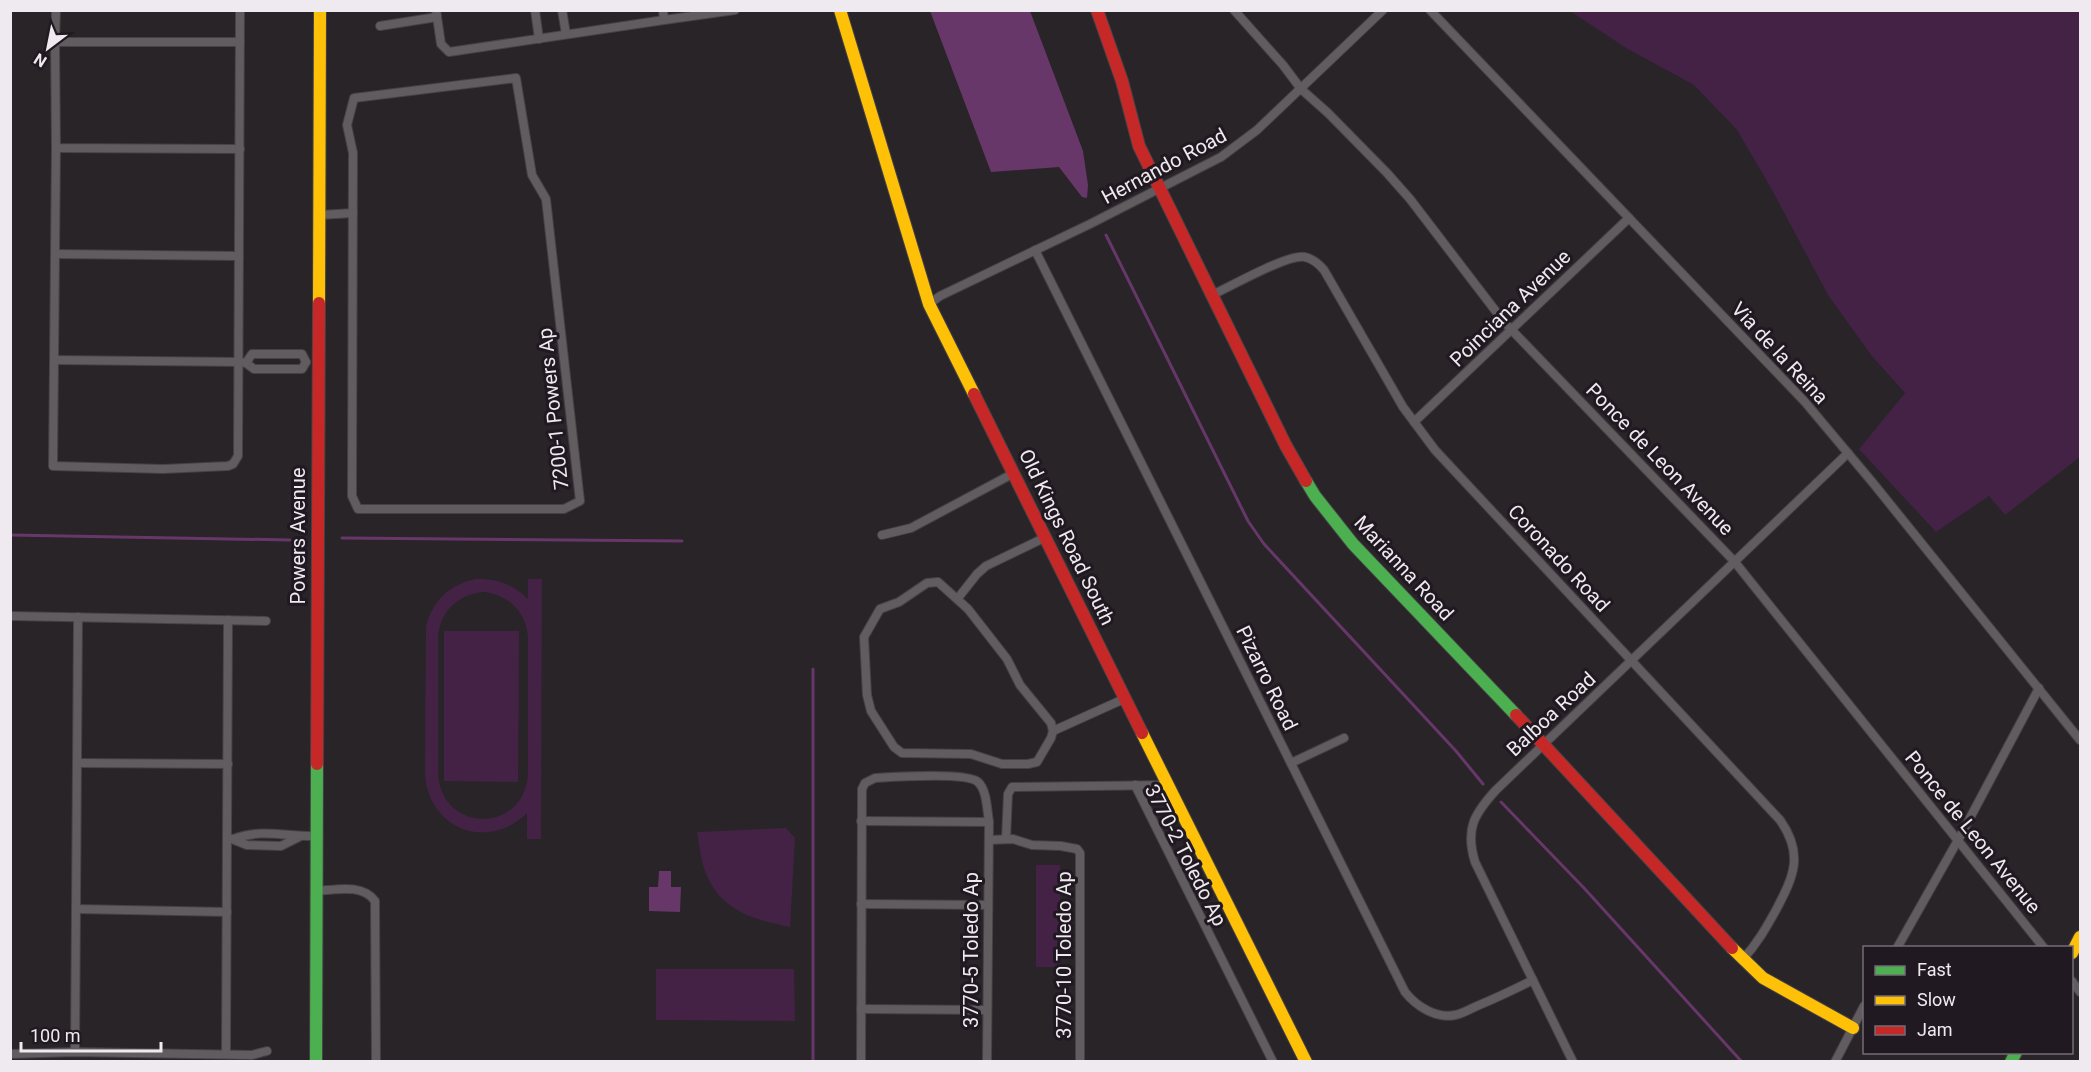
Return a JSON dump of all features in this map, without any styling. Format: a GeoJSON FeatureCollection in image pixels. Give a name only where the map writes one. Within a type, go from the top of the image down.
{"type":"FeatureCollection","features":[{"type":"Feature","properties":{"kind":"street"},"geometry":{"type":"LineString","coordinates":[[56,10],[53,466],[163,469],[228,466],[233,464],[238,456],[243,362],[240,256],[240,10]]}},
{"type":"Feature","properties":{"kind":"street","name":"Powers Avenue"},"geometry":{"type":"LineString","coordinates":[[316,1062],[312,362],[320,215],[320,10]]}},
{"type":"Feature","properties":{"kind":"street"},"geometry":{"type":"LineString","coordinates":[[535,10],[539,39]]}},
{"type":"Feature","properties":{"kind":"street"},"geometry":{"type":"LineString","coordinates":[[562,10],[566,34]]}},
{"type":"Feature","properties":{"kind":"street"},"geometry":{"type":"LineString","coordinates":[[380,26],[436,14],[441,44],[449,52],[539,39],[664,15],[735,10]]}},
{"type":"Feature","properties":{"kind":"street","name":"Old Kings Road South"},"geometry":{"type":"LineString","coordinates":[[840,10],[929,304],[1306,1062]]}},
{"type":"Feature","properties":{"kind":"street","name":"Marianna Road"},"geometry":{"type":"LineString","coordinates":[[1097,10],[1122,81],[1139,146],[1286,446],[1326,510],[1353,544],[1762,978],[1853,1028]]}},
{"type":"Feature","properties":{"kind":"street","name":"Ponce de Leon Avenue"},"geometry":{"type":"LineString","coordinates":[[1234,10],[1283,65],[1300,89],[1328,113],[1403,190],[1511,330],[1734,561],[2042,946]]}},
{"type":"Feature","properties":{"kind":"street","name":"Hernando Road"},"geometry":{"type":"LineString","coordinates":[[929,304],[940,296],[1190,175],[1229,152],[1257,130],[1383,10]]}},
{"type":"Feature","properties":{"kind":"street","name":"Via de la Reina"},"geometry":{"type":"LineString","coordinates":[[1430,10],[1805,402],[2080,740]]}},
{"type":"Feature","properties":{"kind":"street"},"geometry":{"type":"LineString","coordinates":[[55,42],[240,42]]}},
{"type":"Feature","properties":{"kind":"street","name":"7200-1 Powers Ap"},"geometry":{"type":"LineString","coordinates":[[516,78],[532,175],[546,199],[579,501],[564,509],[358,508],[352,496],[353,213],[353,153],[347,125],[354,98],[516,78]]}},
{"type":"Feature","properties":{"kind":"street"},"geometry":{"type":"LineString","coordinates":[[56,148],[240,149]]}},
{"type":"Feature","properties":{"kind":"street"},"geometry":{"type":"LineString","coordinates":[[320,215],[353,213]]}},
{"type":"Feature","properties":{"kind":"street","name":"Poinciana Avenue"},"geometry":{"type":"LineString","coordinates":[[1414,422],[1629,218]]}},
{"type":"Feature","properties":{"kind":"street","name":"Pizarro Road"},"geometry":{"type":"LineString","coordinates":[[1035,250],[1292,763],[1401,987],[1410,999],[1425,1009],[1436,1014],[1455,1015],[1533,980]]}},
{"type":"Feature","properties":{"kind":"street"},"geometry":{"type":"LineString","coordinates":[[55,254],[240,256]]}},
{"type":"Feature","properties":{"kind":"street","name":"Coronado Road"},"geometry":{"type":"LineString","coordinates":[[1212,295],[1287,259],[1304,257],[1318,263],[1414,422],[1435,450],[1780,820],[1792,842],[1795,862],[1790,884],[1760,940],[1743,959]]}},
{"type":"Feature","properties":{"kind":"street"},"geometry":{"type":"LineString","coordinates":[[54,360],[243,362],[254,369],[302,369],[312,362],[302,354],[252,354],[243,362]]}},
{"type":"Feature","properties":{"kind":"street","name":"Balboa Road"},"geometry":{"type":"LineString","coordinates":[[1573,1062],[1475,862],[1471,844],[1471,829],[1482,806],[1496,790],[1848,453]]}},
{"type":"Feature","properties":{"kind":"street"},"geometry":{"type":"LineString","coordinates":[[882,535],[911,528],[1014,473]]}},
{"type":"Feature","properties":{"kind":"street"},"geometry":{"type":"LineString","coordinates":[[958,598],[986,566],[1046,537]]}},
{"type":"Feature","properties":{"kind":"street"},"geometry":{"type":"LineString","coordinates":[[938,582],[958,598],[1007,659],[1020,685],[1051,723],[1053,731],[1051,738],[1037,762],[1028,765],[995,763],[971,754],[902,753],[894,747],[871,711],[867,695],[864,637],[880,609],[899,602],[927,583],[938,582]]}},
{"type":"Feature","properties":{"kind":"street"},"geometry":{"type":"LineString","coordinates":[[10,616],[266,621]]}},
{"type":"Feature","properties":{"kind":"street"},"geometry":{"type":"LineString","coordinates":[[75,1052],[78,617]]}},
{"type":"Feature","properties":{"kind":"street"},"geometry":{"type":"LineString","coordinates":[[226,1054],[230,839],[228,620]]}},
{"type":"Feature","properties":{"kind":"street"},"geometry":{"type":"LineString","coordinates":[[1898,946],[2039,688]]}},
{"type":"Feature","properties":{"kind":"street"},"geometry":{"type":"LineString","coordinates":[[1053,731],[1126,698]]}},
{"type":"Feature","properties":{"kind":"street"},"geometry":{"type":"LineString","coordinates":[[1292,763],[1344,738]]}},
{"type":"Feature","properties":{"kind":"street"},"geometry":{"type":"LineString","coordinates":[[77,763],[228,764]]}},
{"type":"Feature","properties":{"kind":"street"},"geometry":{"type":"LineString","coordinates":[[861,1062],[861,821],[864,783],[875,778],[964,777],[975,780],[980,783],[984,792],[989,822],[989,840]]}},
{"type":"Feature","properties":{"kind":"street"},"geometry":{"type":"LineString","coordinates":[[1135,785],[1169,785]]}},
{"type":"Feature","properties":{"kind":"street","name":"3770-2 Toledo Ap"},"geometry":{"type":"LineString","coordinates":[[1006,839],[1008,794],[1012,787],[1135,785],[1273,1062]]}},
{"type":"Feature","properties":{"kind":"street"},"geometry":{"type":"LineString","coordinates":[[861,821],[989,822]]}},
{"type":"Feature","properties":{"kind":"street"},"geometry":{"type":"LineString","coordinates":[[230,839],[249,833],[316,836]]}},
{"type":"Feature","properties":{"kind":"street"},"geometry":{"type":"LineString","coordinates":[[230,839],[247,845],[281,846],[300,837]]}},
{"type":"Feature","properties":{"kind":"street","name":"3770-10 Toledo Ap"},"geometry":{"type":"LineString","coordinates":[[989,840],[1006,839],[1032,845],[1061,846],[1077,849],[1080,853],[1080,1062]]}},
{"type":"Feature","properties":{"kind":"street","name":"3770-5 Toledo Ap"},"geometry":{"type":"LineString","coordinates":[[987,1062],[989,840]]}},
{"type":"Feature","properties":{"kind":"street"},"geometry":{"type":"LineString","coordinates":[[316,891],[358,890],[370,895],[375,901],[376,1062]]}},
{"type":"Feature","properties":{"kind":"street"},"geometry":{"type":"LineString","coordinates":[[861,904],[988,905]]}},
{"type":"Feature","properties":{"kind":"street"},"geometry":{"type":"LineString","coordinates":[[76,909],[227,912]]}},
{"type":"Feature","properties":{"kind":"street"},"geometry":{"type":"LineString","coordinates":[[1835,1062],[1863,1008]]}},
{"type":"Feature","properties":{"kind":"street"},"geometry":{"type":"LineString","coordinates":[[861,1009],[987,1010]]}},
{"type":"Feature","properties":{"kind":"street"},"geometry":{"type":"LineString","coordinates":[[10,1054],[75,1052],[252,1055],[267,1051]]}},
{"type":"Feature","properties":{"kind":"shaded area"},"geometry":{"type":"Polygon","coordinates":[[[930,11],[1030,11],[1083,151],[1088,185],[1087,198],[1082,197],[1059,167],[991,172],[930,11]]]}},
{"type":"Feature","properties":{"kind":"shaded area"},"geometry":{"type":"Polygon","coordinates":[[[1570,11],[2080,11],[2080,457],[2005,515],[1989,496],[1936,532],[1859,449],[1905,393],[1871,355],[1828,295],[1737,130],[1694,85],[1626,48],[1570,11]]]}},
{"type":"Feature","properties":{"kind":"shaded area"},"geometry":{"type":"Polygon","coordinates":[[[475,579],[497,581],[516,589],[528,599],[528,579],[542,579],[541,839],[527,839],[527,813],[512,825],[495,831],[478,832],[462,829],[448,821],[437,809],[429,793],[425,774],[426,627],[437,602],[457,585],[475,579]],[[475,593],[452,605],[443,619],[438,636],[438,774],[443,793],[453,807],[467,816],[483,819],[498,816],[512,808],[523,794],[528,775],[527,628],[515,606],[493,594],[475,593]]]}},
{"type":"Feature","properties":{"kind":"shaded area"},"geometry":{"type":"Polygon","coordinates":[[[444,631],[519,631],[518,782],[444,781],[444,631]]]}},
{"type":"Feature","properties":{"kind":"shaded area"},"geometry":{"type":"Polygon","coordinates":[[[786,828],[795,838],[790,927],[761,920],[736,910],[716,892],[702,861],[697,832],[786,828]]]}},
{"type":"Feature","properties":{"kind":"shaded area"},"geometry":{"type":"Polygon","coordinates":[[[1036,865],[1060,865],[1060,967],[1036,967],[1036,865]]]}},
{"type":"Feature","properties":{"kind":"shaded area"},"geometry":{"type":"Polygon","coordinates":[[[659,871],[671,871],[671,887],[681,887],[680,912],[649,911],[649,887],[658,887],[659,871]]]}},
{"type":"Feature","properties":{"kind":"shaded area"},"geometry":{"type":"Polygon","coordinates":[[[656,969],[794,969],[795,1021],[656,1020],[656,969]]]}},
{"type":"Feature","properties":{"kind":"waterway"},"geometry":{"type":"LineString","coordinates":[[1106,235],[1248,521],[1264,544],[1456,751],[1483,784]]}},
{"type":"Feature","properties":{"kind":"waterway"},"geometry":{"type":"LineString","coordinates":[[10,535],[290,540]]}},
{"type":"Feature","properties":{"kind":"waterway"},"geometry":{"type":"LineString","coordinates":[[342,538],[682,541]]}},
{"type":"Feature","properties":{"kind":"waterway"},"geometry":{"type":"LineString","coordinates":[[813,669],[813,1062]]}},
{"type":"Feature","properties":{"kind":"waterway"},"geometry":{"type":"LineString","coordinates":[[1501,802],[1584,888],[1742,1062]]}},
{"type":"Feature","properties":{"kind":"traffic: fast"},"geometry":{"type":"LineString","coordinates":[[1306,481],[1353,544],[1516,715]]}},
{"type":"Feature","properties":{"kind":"traffic: fast"},"geometry":{"type":"LineString","coordinates":[[316,1062],[317,764]]}},
{"type":"Feature","properties":{"kind":"traffic: fast"},"geometry":{"type":"LineString","coordinates":[[2011,1062],[2015,1054]]}},
{"type":"Feature","properties":{"kind":"traffic: slow"},"geometry":{"type":"LineString","coordinates":[[319,303],[320,10]]}},
{"type":"Feature","properties":{"kind":"traffic: slow"},"geometry":{"type":"LineString","coordinates":[[840,10],[929,304],[974,394]]}},
{"type":"Feature","properties":{"kind":"traffic: slow"},"geometry":{"type":"LineString","coordinates":[[1142,733],[1306,1062]]}},
{"type":"Feature","properties":{"kind":"traffic: slow"},"geometry":{"type":"LineString","coordinates":[[2073,951],[2080,937]]}},
{"type":"Feature","properties":{"kind":"traffic: slow"},"geometry":{"type":"LineString","coordinates":[[1732,948],[1763,978],[1853,1028]]}},
{"type":"Feature","properties":{"kind":"traffic: jam"},"geometry":{"type":"LineString","coordinates":[[1097,10],[1122,81],[1139,146],[1286,446],[1306,481]]}},
{"type":"Feature","properties":{"kind":"traffic: jam"},"geometry":{"type":"LineString","coordinates":[[317,764],[319,303]]}},
{"type":"Feature","properties":{"kind":"traffic: jam"},"geometry":{"type":"LineString","coordinates":[[974,394],[1142,733]]}},
{"type":"Feature","properties":{"kind":"traffic: jam"},"geometry":{"type":"LineString","coordinates":[[1516,715],[1732,948]]}}]}
